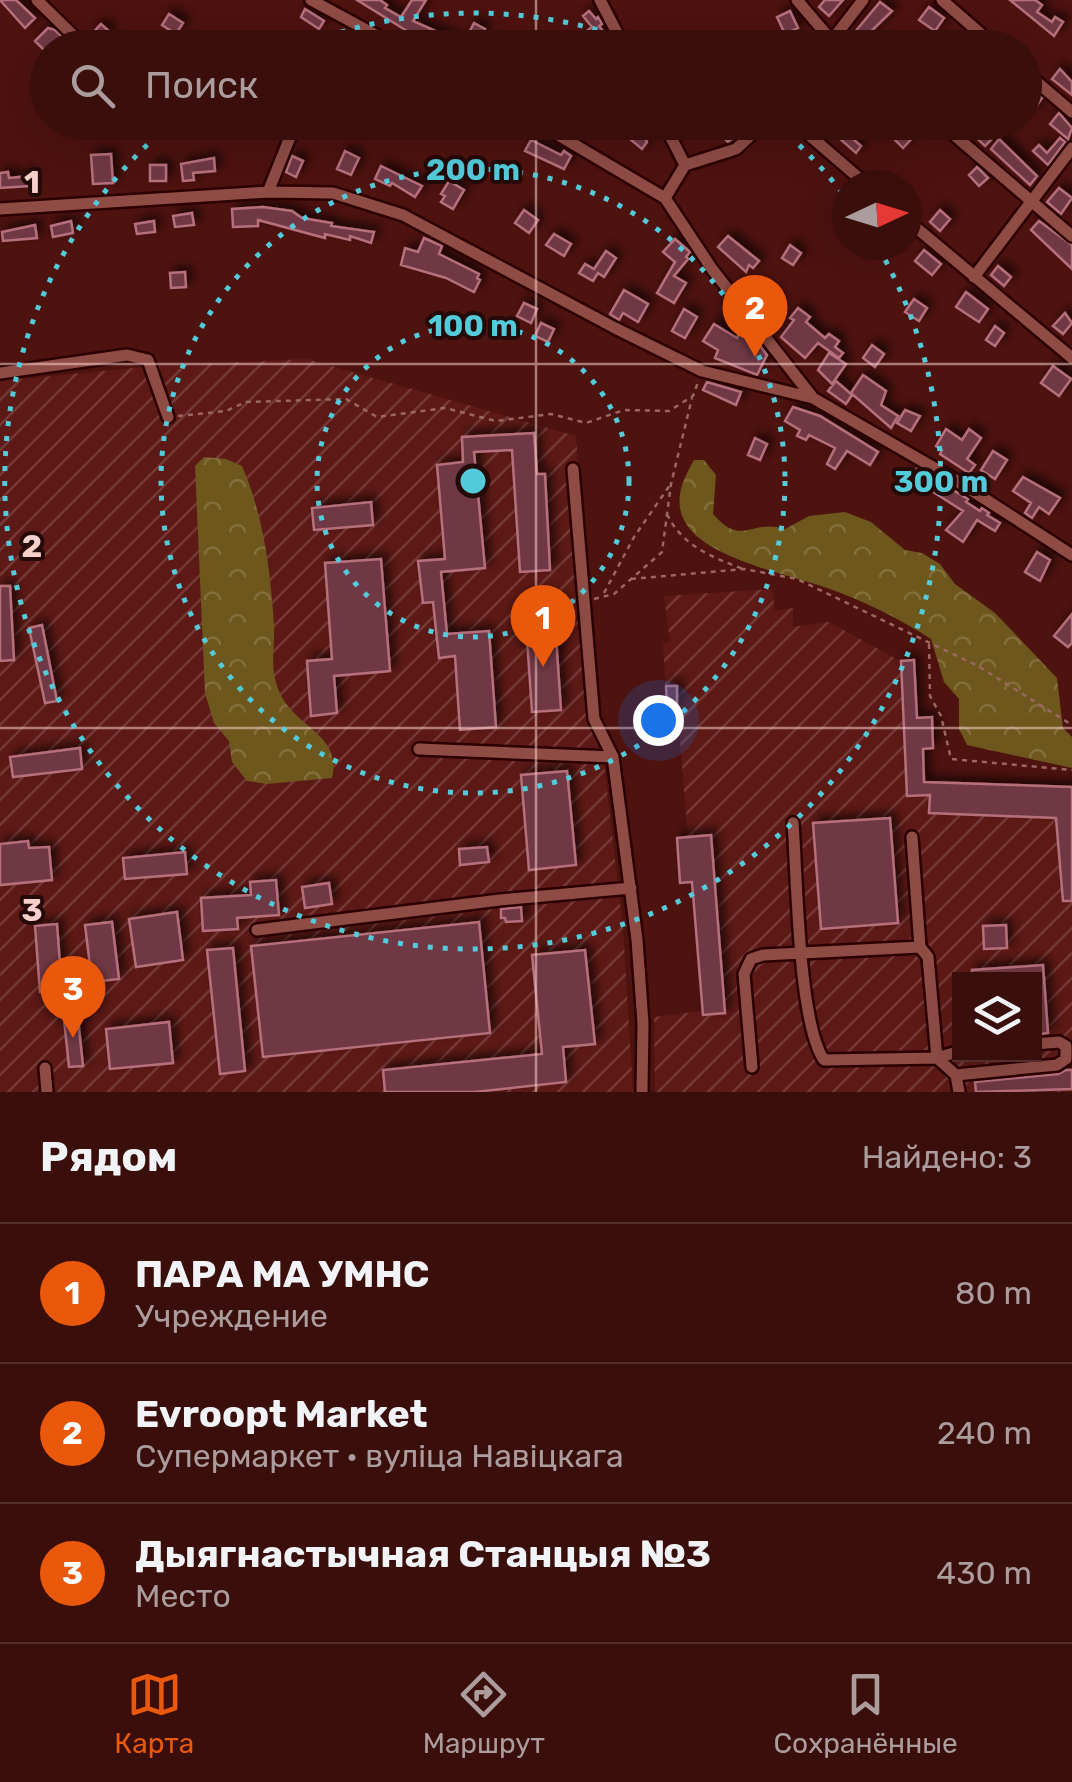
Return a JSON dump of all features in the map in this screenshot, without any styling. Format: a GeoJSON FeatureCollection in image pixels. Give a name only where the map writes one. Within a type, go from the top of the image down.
{"type":"FeatureCollection","features":[{"type":"Feature","properties":{"kind":"street"},"geometry":{"type":"LineString","coordinates":[[37,0],[68,30]]}},
{"type":"Feature","properties":{"kind":"street"},"geometry":{"type":"LineString","coordinates":[[311,0],[367,30]]}},
{"type":"Feature","properties":{"kind":"street"},"geometry":{"type":"LineString","coordinates":[[600,0],[615,30]]}},
{"type":"Feature","properties":{"kind":"street"},"geometry":{"type":"LineString","coordinates":[[797,0],[822,30]]}},
{"type":"Feature","properties":{"kind":"street"},"geometry":{"type":"LineString","coordinates":[[840,30],[863,0]]}},
{"type":"Feature","properties":{"kind":"street"},"geometry":{"type":"LineString","coordinates":[[942,0],[976,30]]}},
{"type":"Feature","properties":{"kind":"street"},"geometry":{"type":"LineString","coordinates":[[1042,86],[1072,112]]}},
{"type":"Feature","properties":{"kind":"street"},"geometry":{"type":"LineString","coordinates":[[268,192],[289,140]]}},
{"type":"Feature","properties":{"kind":"street"},"geometry":{"type":"LineString","coordinates":[[567,140],[665,198],[712,269],[813,398]]}},
{"type":"Feature","properties":{"kind":"street"},"geometry":{"type":"LineString","coordinates":[[672,140],[685,165]]}},
{"type":"Feature","properties":{"kind":"street"},"geometry":{"type":"LineString","coordinates":[[665,198],[685,165],[736,149],[746,140]]}},
{"type":"Feature","properties":{"kind":"street"},"geometry":{"type":"LineString","coordinates":[[815,140],[850,170]]}},
{"type":"Feature","properties":{"kind":"street"},"geometry":{"type":"LineString","coordinates":[[960,140],[1072,236]]}},
{"type":"Feature","properties":{"kind":"street"},"geometry":{"type":"LineString","coordinates":[[974,278],[1072,148]]}},
{"type":"Feature","properties":{"kind":"street"},"geometry":{"type":"LineString","coordinates":[[0,209],[268,192],[333,194],[404,216],[702,371],[813,398],[957,481],[1072,556]]}},
{"type":"Feature","properties":{"kind":"street"},"geometry":{"type":"LineString","coordinates":[[922,233],[1072,358]]}},
{"type":"Feature","properties":{"kind":"street"},"geometry":{"type":"LineString","coordinates":[[0,372],[127,354],[148,360],[168,417]]}},
{"type":"Feature","properties":{"kind":"street"},"geometry":{"type":"LineString","coordinates":[[573,469],[594,719],[612,758],[642,984],[642,1092]]}},
{"type":"Feature","properties":{"kind":"street"},"geometry":{"type":"LineString","coordinates":[[419,749],[612,758]]}},
{"type":"Feature","properties":{"kind":"street"},"geometry":{"type":"LineString","coordinates":[[793,823],[802,954],[814,1044],[824,1060],[938,1058],[952,1054]]}},
{"type":"Feature","properties":{"kind":"street"},"geometry":{"type":"LineString","coordinates":[[912,838],[920,948],[928,956],[938,1058],[956,1074],[958,1092]]}},
{"type":"Feature","properties":{"kind":"street"},"geometry":{"type":"LineString","coordinates":[[257,930],[631,888]]}},
{"type":"Feature","properties":{"kind":"street"},"geometry":{"type":"LineString","coordinates":[[752,1067],[744,974],[751,959],[763,955],[920,948]]}},
{"type":"Feature","properties":{"kind":"street"},"geometry":{"type":"LineString","coordinates":[[956,1074],[1058,1066],[1066,1059],[1066,1046],[1058,1042],[1042,1043]]}},
{"type":"Feature","properties":{"kind":"street"},"geometry":{"type":"LineString","coordinates":[[44,1068],[47,1092]]}},
{"type":"Feature","properties":{"kind":"path"},"geometry":{"type":"LineString","coordinates":[[586,604],[614,594],[662,552],[671,484],[702,371]]}},
{"type":"Feature","properties":{"kind":"path"},"geometry":{"type":"LineString","coordinates":[[168,417],[226,411],[246,402],[346,399],[377,417],[445,408],[496,421],[551,414],[586,424],[624,410],[669,411],[693,396]]}},
{"type":"Feature","properties":{"kind":"path"},"geometry":{"type":"LineString","coordinates":[[602,597],[634,536],[671,484]]}},
{"type":"Feature","properties":{"kind":"path"},"geometry":{"type":"LineString","coordinates":[[667,514],[674,528],[706,554],[744,569],[797,579],[978,666],[1072,725]]}},
{"type":"Feature","properties":{"kind":"path"},"geometry":{"type":"LineString","coordinates":[[631,579],[744,569]]}},
{"type":"Feature","properties":{"kind":"path"},"geometry":{"type":"LineString","coordinates":[[929,643],[930,696],[941,716],[951,759],[1072,770]]}},
{"type":"Feature","properties":{"kind":"shaded area"},"geometry":{"type":"Polygon","coordinates":[[[307,359],[576,436],[599,720],[623,928],[633,1092],[0,1092],[0,381],[155,366],[307,359]]]}},
{"type":"Feature","properties":{"kind":"shaded area"},"geometry":{"type":"Polygon","coordinates":[[[772,589],[775,611],[793,608],[793,627],[829,622],[900,661],[914,660],[917,717],[932,717],[933,748],[923,749],[924,779],[1072,787],[1072,1092],[655,1092],[654,1017],[702,1011],[692,882],[680,883],[677,838],[688,836],[677,707],[667,707],[663,643],[670,642],[664,596],[772,589]]]}},
{"type":"Feature","properties":{"kind":"green space"},"geometry":{"type":"Polygon","coordinates":[[[204,457],[226,459],[242,466],[256,504],[268,563],[275,678],[290,708],[329,748],[332,778],[267,784],[247,781],[232,762],[229,741],[214,723],[205,693],[195,466],[204,457]]]}},
{"type":"Feature","properties":{"kind":"green space"},"geometry":{"type":"Polygon","coordinates":[[[694,460],[704,460],[716,475],[713,514],[732,529],[785,529],[809,516],[845,512],[871,522],[905,550],[922,553],[940,564],[955,584],[995,613],[1057,678],[1063,728],[1072,737],[1072,768],[967,745],[959,729],[959,699],[944,682],[931,639],[919,631],[854,598],[731,556],[698,537],[687,525],[679,500],[694,460]]]}},
{"type":"Feature","properties":{"kind":"building"},"geometry":{"type":"Polygon","coordinates":[[[0,0],[16,0],[35,18],[25,28],[0,0]]]}},
{"type":"Feature","properties":{"kind":"building"},"geometry":{"type":"Polygon","coordinates":[[[357,0],[380,0],[387,5],[385,8],[401,17],[412,0],[426,0],[413,21],[433,30],[406,30],[357,0]]]}},
{"type":"Feature","properties":{"kind":"building"},"geometry":{"type":"Polygon","coordinates":[[[825,0],[843,0],[829,16],[819,7],[825,0]]]}},
{"type":"Feature","properties":{"kind":"building"},"geometry":{"type":"Polygon","coordinates":[[[1010,0],[1035,0],[1042,5],[1037,12],[1052,22],[1055,17],[1063,22],[1054,36],[1010,0]]]}},
{"type":"Feature","properties":{"kind":"building"},"geometry":{"type":"Polygon","coordinates":[[[880,2],[892,11],[872,30],[857,30],[880,2]]]}},
{"type":"Feature","properties":{"kind":"building"},"geometry":{"type":"Polygon","coordinates":[[[929,7],[944,18],[936,30],[919,20],[929,7]]]}},
{"type":"Feature","properties":{"kind":"building"},"geometry":{"type":"Polygon","coordinates":[[[305,9],[324,21],[319,29],[301,17],[305,9]]]}},
{"type":"Feature","properties":{"kind":"building"},"geometry":{"type":"Polygon","coordinates":[[[589,11],[598,17],[602,30],[588,30],[592,27],[583,16],[589,11]]]}},
{"type":"Feature","properties":{"kind":"building"},"geometry":{"type":"Polygon","coordinates":[[[790,11],[798,28],[783,30],[777,17],[790,11]]]}},
{"type":"Feature","properties":{"kind":"building"},"geometry":{"type":"Polygon","coordinates":[[[169,14],[183,23],[179,30],[162,25],[169,14]]]}},
{"type":"Feature","properties":{"kind":"building"},"geometry":{"type":"Polygon","coordinates":[[[1060,69],[1072,82],[1072,95],[1052,79],[1060,69]]]}},
{"type":"Feature","properties":{"kind":"building"},"geometry":{"type":"Polygon","coordinates":[[[1059,113],[1072,128],[1068,139],[1050,124],[1059,113]]]}},
{"type":"Feature","properties":{"kind":"building"},"geometry":{"type":"Polygon","coordinates":[[[1060,138],[1065,142],[1048,165],[1033,151],[1039,145],[1047,153],[1060,138]]]}},
{"type":"Feature","properties":{"kind":"building"},"geometry":{"type":"Polygon","coordinates":[[[531,140],[571,156],[564,169],[525,151],[531,140]]]}},
{"type":"Feature","properties":{"kind":"building"},"geometry":{"type":"Polygon","coordinates":[[[631,140],[646,140],[642,149],[631,140]]]}},
{"type":"Feature","properties":{"kind":"building"},"geometry":{"type":"Polygon","coordinates":[[[841,140],[854,140],[861,146],[856,153],[841,140]]]}},
{"type":"Feature","properties":{"kind":"building"},"geometry":{"type":"Polygon","coordinates":[[[1000,140],[1037,176],[1030,185],[991,149],[1000,140]]]}},
{"type":"Feature","properties":{"kind":"building"},"geometry":{"type":"Polygon","coordinates":[[[345,151],[359,158],[351,175],[337,169],[345,151]]]}},
{"type":"Feature","properties":{"kind":"building"},"geometry":{"type":"Polygon","coordinates":[[[111,154],[113,183],[93,184],[91,155],[111,154]]]}},
{"type":"Feature","properties":{"kind":"building"},"geometry":{"type":"Polygon","coordinates":[[[292,156],[303,161],[296,177],[286,172],[292,156]]]}},
{"type":"Feature","properties":{"kind":"building"},"geometry":{"type":"Polygon","coordinates":[[[214,158],[215,171],[193,173],[194,180],[183,181],[181,164],[214,158]]]}},
{"type":"Feature","properties":{"kind":"building"},"geometry":{"type":"Polygon","coordinates":[[[150,165],[166,165],[166,181],[150,181],[150,165]]]}},
{"type":"Feature","properties":{"kind":"building"},"geometry":{"type":"Polygon","coordinates":[[[381,166],[422,186],[415,197],[392,183],[390,186],[375,179],[381,166]]]}},
{"type":"Feature","properties":{"kind":"building"},"geometry":{"type":"Polygon","coordinates":[[[977,167],[988,178],[979,186],[969,175],[977,167]]]}},
{"type":"Feature","properties":{"kind":"building"},"geometry":{"type":"Polygon","coordinates":[[[8,172],[9,178],[31,176],[30,186],[0,188],[0,173],[8,172]]]}},
{"type":"Feature","properties":{"kind":"building"},"geometry":{"type":"Polygon","coordinates":[[[449,181],[464,190],[453,209],[441,202],[449,181]]]}},
{"type":"Feature","properties":{"kind":"building"},"geometry":{"type":"Polygon","coordinates":[[[1059,188],[1072,198],[1061,214],[1047,202],[1059,188]]]}},
{"type":"Feature","properties":{"kind":"building"},"geometry":{"type":"Polygon","coordinates":[[[263,207],[292,211],[302,218],[332,223],[331,226],[374,232],[371,243],[350,236],[350,240],[325,234],[325,238],[258,220],[258,226],[233,227],[232,209],[263,207]]]}},
{"type":"Feature","properties":{"kind":"building"},"geometry":{"type":"Polygon","coordinates":[[[524,210],[538,220],[529,233],[515,223],[524,210]]]}},
{"type":"Feature","properties":{"kind":"building"},"geometry":{"type":"Polygon","coordinates":[[[940,210],[950,219],[940,231],[930,222],[940,210]]]}},
{"type":"Feature","properties":{"kind":"building"},"geometry":{"type":"Polygon","coordinates":[[[192,213],[194,225],[175,227],[173,216],[192,213]]]}},
{"type":"Feature","properties":{"kind":"building"},"geometry":{"type":"Polygon","coordinates":[[[71,221],[73,233],[53,237],[51,226],[71,221]]]}},
{"type":"Feature","properties":{"kind":"building"},"geometry":{"type":"Polygon","coordinates":[[[154,221],[155,232],[137,234],[135,224],[154,221]]]}},
{"type":"Feature","properties":{"kind":"building"},"geometry":{"type":"Polygon","coordinates":[[[1039,221],[1072,245],[1072,269],[1031,230],[1039,221]]]}},
{"type":"Feature","properties":{"kind":"building"},"geometry":{"type":"Polygon","coordinates":[[[35,225],[37,238],[3,241],[2,232],[35,225]]]}},
{"type":"Feature","properties":{"kind":"building"},"geometry":{"type":"Polygon","coordinates":[[[554,234],[571,244],[564,256],[546,245],[554,234]]]}},
{"type":"Feature","properties":{"kind":"building"},"geometry":{"type":"Polygon","coordinates":[[[728,236],[759,261],[753,268],[749,265],[746,272],[718,247],[728,236]]]}},
{"type":"Feature","properties":{"kind":"building"},"geometry":{"type":"Polygon","coordinates":[[[424,238],[442,246],[439,254],[479,274],[474,292],[446,278],[401,265],[405,248],[418,252],[424,238]]]}},
{"type":"Feature","properties":{"kind":"building"},"geometry":{"type":"Polygon","coordinates":[[[675,239],[690,252],[674,276],[686,283],[674,303],[657,293],[675,262],[663,252],[675,239]]]}},
{"type":"Feature","properties":{"kind":"building"},"geometry":{"type":"Polygon","coordinates":[[[790,245],[801,253],[793,265],[782,258],[790,245]]]}},
{"type":"Feature","properties":{"kind":"building"},"geometry":{"type":"Polygon","coordinates":[[[924,250],[941,264],[932,275],[915,261],[922,260],[924,250]]]}},
{"type":"Feature","properties":{"kind":"building"},"geometry":{"type":"Polygon","coordinates":[[[606,251],[616,258],[604,277],[598,273],[593,281],[579,273],[585,264],[594,269],[606,251]]]}},
{"type":"Feature","properties":{"kind":"building"},"geometry":{"type":"Polygon","coordinates":[[[998,266],[1011,277],[1004,286],[991,275],[998,266]]]}},
{"type":"Feature","properties":{"kind":"building"},"geometry":{"type":"Polygon","coordinates":[[[185,272],[186,287],[171,288],[170,273],[185,272]]]}},
{"type":"Feature","properties":{"kind":"building"},"geometry":{"type":"Polygon","coordinates":[[[624,290],[648,304],[638,322],[623,313],[619,320],[610,314],[624,290]]]}},
{"type":"Feature","properties":{"kind":"building"},"geometry":{"type":"Polygon","coordinates":[[[966,292],[988,309],[979,322],[956,307],[966,292]]]}},
{"type":"Feature","properties":{"kind":"building"},"geometry":{"type":"Polygon","coordinates":[[[914,299],[927,308],[919,321],[905,312],[914,299]]]}},
{"type":"Feature","properties":{"kind":"building"},"geometry":{"type":"Polygon","coordinates":[[[524,303],[537,309],[531,323],[517,316],[524,303]]]}},
{"type":"Feature","properties":{"kind":"building"},"geometry":{"type":"Polygon","coordinates":[[[798,308],[810,317],[806,322],[825,338],[829,334],[839,341],[835,347],[843,353],[839,358],[818,343],[805,358],[781,337],[798,308]]]}},
{"type":"Feature","properties":{"kind":"building"},"geometry":{"type":"Polygon","coordinates":[[[684,309],[697,317],[685,338],[672,331],[684,309]]]}},
{"type":"Feature","properties":{"kind":"building"},"geometry":{"type":"Polygon","coordinates":[[[1065,313],[1072,323],[1063,334],[1053,326],[1065,313]]]}},
{"type":"Feature","properties":{"kind":"building"},"geometry":{"type":"Polygon","coordinates":[[[541,323],[554,329],[548,342],[535,336],[541,323]]]}},
{"type":"Feature","properties":{"kind":"building"},"geometry":{"type":"Polygon","coordinates":[[[714,324],[760,346],[767,355],[757,375],[715,358],[718,350],[703,341],[714,324]]]}},
{"type":"Feature","properties":{"kind":"building"},"geometry":{"type":"Polygon","coordinates":[[[995,326],[1004,333],[995,346],[986,340],[995,326]]]}},
{"type":"Feature","properties":{"kind":"building"},"geometry":{"type":"Polygon","coordinates":[[[872,345],[884,354],[875,367],[863,358],[872,345]]]}},
{"type":"Feature","properties":{"kind":"building"},"geometry":{"type":"Polygon","coordinates":[[[829,353],[846,364],[832,384],[818,370],[829,353]]]}},
{"type":"Feature","properties":{"kind":"building"},"geometry":{"type":"Polygon","coordinates":[[[1053,366],[1071,379],[1059,396],[1041,383],[1053,366]]]}},
{"type":"Feature","properties":{"kind":"building"},"geometry":{"type":"Polygon","coordinates":[[[863,375],[886,391],[881,405],[898,416],[891,428],[851,393],[863,375]]]}},
{"type":"Feature","properties":{"kind":"building"},"geometry":{"type":"Polygon","coordinates":[[[836,381],[852,395],[846,404],[828,391],[836,381]]]}},
{"type":"Feature","properties":{"kind":"building"},"geometry":{"type":"Polygon","coordinates":[[[707,382],[741,392],[736,405],[703,390],[707,382]]]}},
{"type":"Feature","properties":{"kind":"building"},"geometry":{"type":"Polygon","coordinates":[[[793,407],[820,416],[878,452],[870,465],[847,451],[835,469],[827,464],[835,448],[809,435],[806,440],[797,436],[800,430],[785,421],[793,407]]]}},
{"type":"Feature","properties":{"kind":"building"},"geometry":{"type":"Polygon","coordinates":[[[905,410],[920,416],[911,431],[897,423],[905,410]]]}},
{"type":"Feature","properties":{"kind":"building"},"geometry":{"type":"Polygon","coordinates":[[[946,429],[962,440],[969,429],[981,438],[967,459],[975,465],[969,473],[940,454],[942,450],[936,446],[946,429]]]}},
{"type":"Feature","properties":{"kind":"building"},"geometry":{"type":"Polygon","coordinates":[[[534,433],[537,474],[545,474],[550,570],[520,572],[512,450],[474,452],[485,568],[441,572],[447,634],[489,631],[496,727],[460,730],[455,656],[439,658],[433,602],[423,603],[418,561],[445,559],[437,465],[463,462],[462,437],[534,433]]]}},
{"type":"Feature","properties":{"kind":"building"},"geometry":{"type":"Polygon","coordinates":[[[755,438],[767,444],[760,460],[748,455],[755,438]]]}},
{"type":"Feature","properties":{"kind":"building"},"geometry":{"type":"Polygon","coordinates":[[[993,451],[1007,460],[995,479],[981,470],[993,451]]]}},
{"type":"Feature","properties":{"kind":"building"},"geometry":{"type":"Polygon","coordinates":[[[917,469],[989,513],[1000,523],[995,531],[977,520],[963,542],[946,530],[963,511],[911,478],[917,469]]]}},
{"type":"Feature","properties":{"kind":"building"},"geometry":{"type":"Polygon","coordinates":[[[1023,477],[1060,498],[1049,514],[1039,507],[1032,518],[1025,513],[1031,503],[1013,491],[1023,477]]]}},
{"type":"Feature","properties":{"kind":"building"},"geometry":{"type":"Polygon","coordinates":[[[371,502],[373,525],[314,530],[312,508],[371,502]]]}},
{"type":"Feature","properties":{"kind":"building"},"geometry":{"type":"Polygon","coordinates":[[[1037,552],[1050,560],[1040,581],[1025,572],[1037,552]]]}},
{"type":"Feature","properties":{"kind":"building"},"geometry":{"type":"Polygon","coordinates":[[[381,559],[390,671],[334,676],[337,713],[311,716],[307,661],[332,659],[325,563],[381,559]]]}},
{"type":"Feature","properties":{"kind":"building"},"geometry":{"type":"Polygon","coordinates":[[[0,586],[10,586],[14,660],[0,661],[0,586]]]}},
{"type":"Feature","properties":{"kind":"building"},"geometry":{"type":"Polygon","coordinates":[[[1072,614],[1072,643],[1068,647],[1054,636],[1072,614]]]}},
{"type":"Feature","properties":{"kind":"building"},"geometry":{"type":"Polygon","coordinates":[[[555,622],[561,710],[532,712],[526,624],[555,622]]]}},
{"type":"Feature","properties":{"kind":"building"},"geometry":{"type":"Polygon","coordinates":[[[42,625],[57,701],[45,703],[29,628],[42,625]]]}},
{"type":"Feature","properties":{"kind":"building"},"geometry":{"type":"Polygon","coordinates":[[[914,660],[917,718],[932,717],[933,748],[923,749],[924,782],[1072,787],[1072,901],[1063,901],[1056,818],[929,813],[930,795],[907,796],[901,661],[914,660]]]}},
{"type":"Feature","properties":{"kind":"building"},"geometry":{"type":"Polygon","coordinates":[[[666,686],[677,686],[677,706],[667,707],[666,686]]]}},
{"type":"Feature","properties":{"kind":"building"},"geometry":{"type":"Polygon","coordinates":[[[80,748],[82,769],[13,777],[10,757],[80,748]]]}},
{"type":"Feature","properties":{"kind":"building"},"geometry":{"type":"Polygon","coordinates":[[[567,771],[576,865],[529,870],[521,775],[567,771]]]}},
{"type":"Feature","properties":{"kind":"building"},"geometry":{"type":"Polygon","coordinates":[[[890,818],[898,923],[821,929],[813,823],[890,818]]]}},
{"type":"Feature","properties":{"kind":"building"},"geometry":{"type":"Polygon","coordinates":[[[711,835],[725,1013],[703,1015],[692,882],[680,883],[677,838],[711,835]]]}},
{"type":"Feature","properties":{"kind":"building"},"geometry":{"type":"Polygon","coordinates":[[[28,841],[29,848],[49,847],[52,880],[0,885],[0,844],[28,841]]]}},
{"type":"Feature","properties":{"kind":"building"},"geometry":{"type":"Polygon","coordinates":[[[487,847],[489,862],[460,865],[459,849],[487,847]]]}},
{"type":"Feature","properties":{"kind":"building"},"geometry":{"type":"Polygon","coordinates":[[[185,852],[187,874],[125,879],[123,858],[185,852]]]}},
{"type":"Feature","properties":{"kind":"building"},"geometry":{"type":"Polygon","coordinates":[[[276,880],[279,915],[237,918],[238,929],[203,931],[201,898],[251,895],[250,882],[276,880]]]}},
{"type":"Feature","properties":{"kind":"building"},"geometry":{"type":"Polygon","coordinates":[[[329,883],[332,904],[305,908],[302,887],[329,883]]]}},
{"type":"Feature","properties":{"kind":"building"},"geometry":{"type":"Polygon","coordinates":[[[521,907],[522,921],[506,922],[501,918],[501,909],[521,907]]]}},
{"type":"Feature","properties":{"kind":"building"},"geometry":{"type":"Polygon","coordinates":[[[177,912],[183,960],[136,967],[129,919],[177,912]]]}},
{"type":"Feature","properties":{"kind":"building"},"geometry":{"type":"Polygon","coordinates":[[[112,922],[119,979],[92,982],[85,925],[112,922]]]}},
{"type":"Feature","properties":{"kind":"building"},"geometry":{"type":"Polygon","coordinates":[[[479,922],[490,1033],[263,1057],[251,946],[479,922]]]}},
{"type":"Feature","properties":{"kind":"building"},"geometry":{"type":"Polygon","coordinates":[[[57,924],[62,991],[40,992],[35,926],[57,924]]]}},
{"type":"Feature","properties":{"kind":"building"},"geometry":{"type":"Polygon","coordinates":[[[1006,925],[1007,948],[984,949],[983,926],[1006,925]]]}},
{"type":"Feature","properties":{"kind":"building"},"geometry":{"type":"Polygon","coordinates":[[[233,948],[245,1071],[220,1074],[207,950],[233,948]]]}},
{"type":"Feature","properties":{"kind":"building"},"geometry":{"type":"Polygon","coordinates":[[[585,950],[595,1044],[563,1047],[566,1082],[474,1092],[385,1092],[383,1070],[542,1054],[532,955],[585,950]]]}},
{"type":"Feature","properties":{"kind":"building"},"geometry":{"type":"Polygon","coordinates":[[[1043,965],[1048,1033],[1042,1034],[1042,972],[972,970],[1043,965]]]}},
{"type":"Feature","properties":{"kind":"building"},"geometry":{"type":"Polygon","coordinates":[[[77,1009],[83,1066],[69,1067],[63,1010],[77,1009]]]}},
{"type":"Feature","properties":{"kind":"building"},"geometry":{"type":"Polygon","coordinates":[[[169,1022],[173,1063],[110,1069],[106,1029],[169,1022]]]}},
{"type":"Feature","properties":{"kind":"building"},"geometry":{"type":"Polygon","coordinates":[[[1072,1070],[1072,1089],[976,1092],[975,1082],[1072,1070]]]}},
{"type":"Feature","properties":{"kind":"place","name":"Evroopt Market"},"geometry":{"type":"Point","coordinates":[755,357]}},
{"type":"Feature","properties":{"kind":"place","name":"ПАРА МА УМНС"},"geometry":{"type":"Point","coordinates":[543,667]}},
{"type":"Feature","properties":{"kind":"place","name":"Дыягнастычная Станцыя №3"},"geometry":{"type":"Point","coordinates":[73,1038]}}]}
